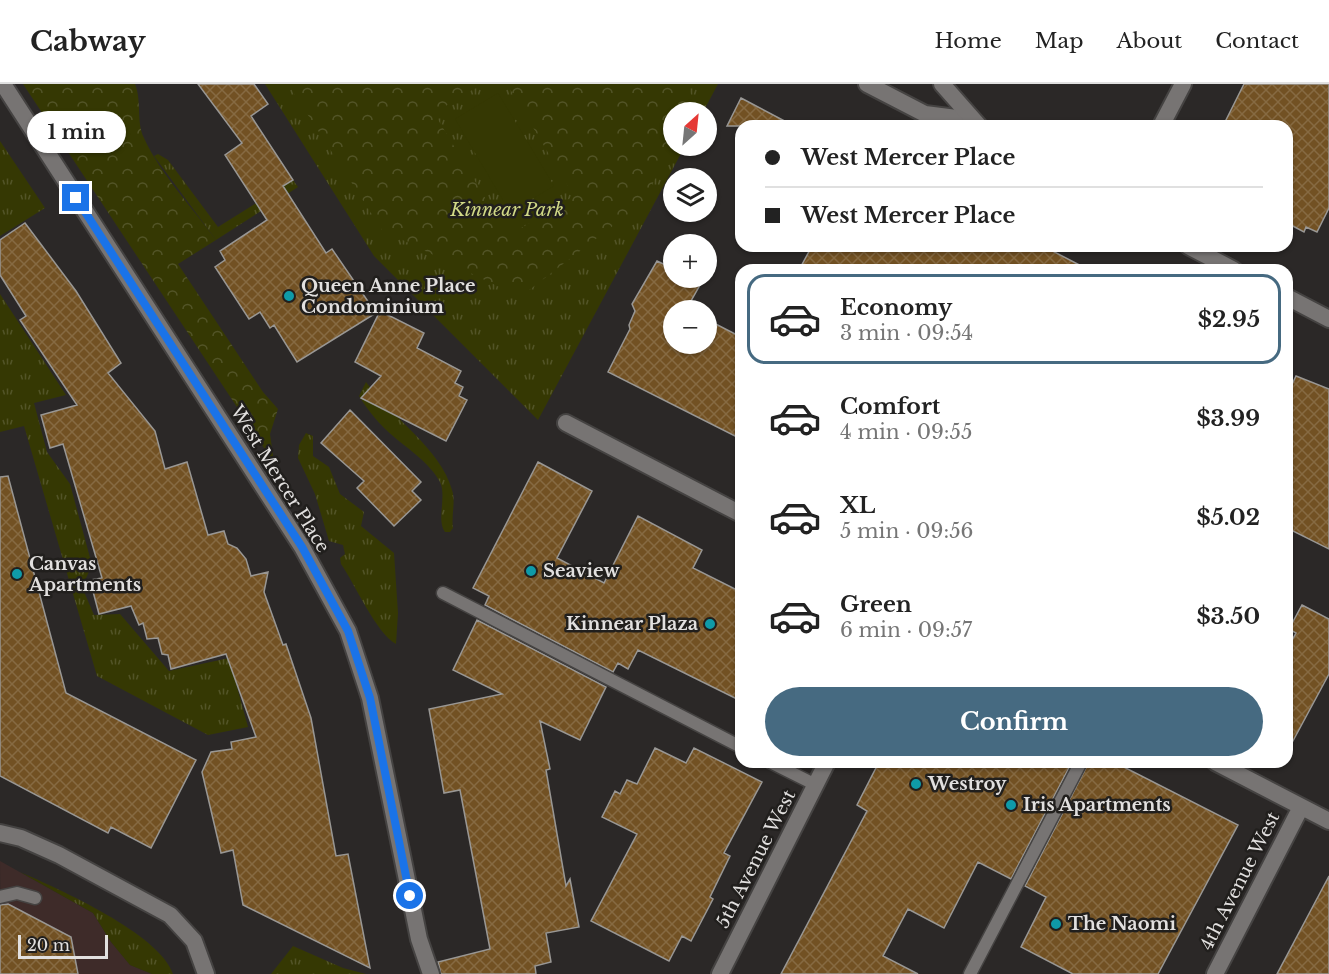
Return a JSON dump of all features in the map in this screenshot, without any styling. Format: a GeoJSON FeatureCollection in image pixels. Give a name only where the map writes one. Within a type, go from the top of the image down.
{"type":"FeatureCollection","features":[{"type":"Feature","properties":{"kind":"street","name":"West Mercer Place"},"geometry":{"type":"LineString","coordinates":[[3,84],[302,547],[348,631],[370,698],[419,939],[431,974]]}},
{"type":"Feature","properties":{"kind":"street"},"geometry":{"type":"LineString","coordinates":[[867,84],[925,114],[958,120]]}},
{"type":"Feature","properties":{"kind":"street"},"geometry":{"type":"LineString","coordinates":[[942,84],[972,120]]}},
{"type":"Feature","properties":{"kind":"street"},"geometry":{"type":"LineString","coordinates":[[1164,120],[1183,84]]}},
{"type":"Feature","properties":{"kind":"street"},"geometry":{"type":"LineString","coordinates":[[1200,252],[1222,264]]}},
{"type":"Feature","properties":{"kind":"street"},"geometry":{"type":"LineString","coordinates":[[1293,300],[1329,319]]}},
{"type":"Feature","properties":{"kind":"street"},"geometry":{"type":"LineString","coordinates":[[566,423],[735,511]]}},
{"type":"Feature","properties":{"kind":"street","name":"5th Avenue West"},"geometry":{"type":"LineString","coordinates":[[720,974],[824,768]]}},
{"type":"Feature","properties":{"kind":"street"},"geometry":{"type":"LineString","coordinates":[[1226,768],[1329,821]]}},
{"type":"Feature","properties":{"kind":"street","name":"4th Avenue West"},"geometry":{"type":"LineString","coordinates":[[1215,974],[1301,807]]}},
{"type":"Feature","properties":{"kind":"street"},"geometry":{"type":"LineString","coordinates":[[0,833],[21,838],[59,855],[170,915],[194,941],[206,974]]}},
{"type":"Feature","properties":{"kind":"lane"},"geometry":{"type":"LineString","coordinates":[[443,594],[735,744]]}},
{"type":"Feature","properties":{"kind":"lane"},"geometry":{"type":"LineString","coordinates":[[782,768],[816,785]]}},
{"type":"Feature","properties":{"kind":"lane"},"geometry":{"type":"LineString","coordinates":[[970,974],[1078,768]]}},
{"type":"Feature","properties":{"kind":"lane"},"geometry":{"type":"LineString","coordinates":[[0,897],[17,893],[35,898]]}},
{"type":"Feature","properties":{"kind":"shaded area"},"geometry":{"type":"Polygon","coordinates":[[[0,861],[93,913],[111,942],[130,965],[152,974],[1,974],[0,861]]]}},
{"type":"Feature","properties":{"kind":"green space"},"geometry":{"type":"Polygon","coordinates":[[[23,84],[135,84],[142,132],[151,152],[216,240],[178,264],[263,392],[278,409],[270,434],[274,463],[23,84]]]}},
{"type":"Feature","properties":{"kind":"green space","name":"Kinnear Park"},"geometry":{"type":"Polygon","coordinates":[[[265,84],[718,84],[708,102],[663,102],[663,156],[680,156],[673,168],[663,168],[663,187],[538,420],[374,256],[265,84]]]}},
{"type":"Feature","properties":{"kind":"green space"},"geometry":{"type":"Polygon","coordinates":[[[288,84],[482,84],[434,113],[508,236],[574,196],[507,84],[687,84],[692,102],[663,102],[663,156],[666,156],[644,202],[520,297],[382,230],[288,84]]]}},
{"type":"Feature","properties":{"kind":"green space"},"geometry":{"type":"Polygon","coordinates":[[[498,93],[554,186],[510,212],[455,119],[498,93]]]}},
{"type":"Feature","properties":{"kind":"green space"},"geometry":{"type":"Polygon","coordinates":[[[0,141],[45,208],[0,236],[0,141]]]}},
{"type":"Feature","properties":{"kind":"green space"},"geometry":{"type":"Polygon","coordinates":[[[158,154],[168,160],[218,227],[293,180],[298,187],[216,240],[154,156],[158,154]]]}},
{"type":"Feature","properties":{"kind":"green space"},"geometry":{"type":"Polygon","coordinates":[[[0,294],[66,395],[34,403],[47,452],[70,484],[92,565],[82,587],[94,615],[120,614],[169,671],[229,658],[248,727],[208,735],[97,676],[24,426],[0,432],[0,294]]]}},
{"type":"Feature","properties":{"kind":"green space"},"geometry":{"type":"Polygon","coordinates":[[[366,382],[427,447],[446,475],[454,499],[453,528],[450,532],[445,532],[442,527],[440,482],[425,463],[374,418],[359,396],[366,382]]]}},
{"type":"Feature","properties":{"kind":"green space"},"geometry":{"type":"Polygon","coordinates":[[[306,433],[313,436],[313,456],[329,467],[340,494],[364,512],[361,526],[394,553],[398,613],[396,644],[381,630],[341,564],[340,558],[345,554],[343,545],[329,541],[315,494],[298,458],[299,445],[306,433]]]}},
{"type":"Feature","properties":{"kind":"green space"},"geometry":{"type":"Polygon","coordinates":[[[20,872],[82,901],[129,929],[164,959],[173,974],[152,974],[130,965],[111,942],[93,913],[20,872]]]}},
{"type":"Feature","properties":{"kind":"green space"},"geometry":{"type":"Polygon","coordinates":[[[293,946],[343,968],[366,974],[271,974],[293,946]]]}},
{"type":"Feature","properties":{"kind":"building","name":"Queen Anne Place Condominium"},"geometry":{"type":"Polygon","coordinates":[[[198,84],[254,84],[268,104],[251,116],[293,180],[283,186],[326,253],[332,249],[376,313],[297,362],[274,325],[270,328],[260,312],[249,319],[215,267],[225,260],[220,251],[267,220],[225,155],[242,143],[198,84]]]}},
{"type":"Feature","properties":{"kind":"building"},"geometry":{"type":"Polygon","coordinates":[[[1244,84],[1329,84],[1329,208],[1317,232],[1306,227],[1304,232],[1293,226],[1293,120],[1226,120],[1244,84]]]}},
{"type":"Feature","properties":{"kind":"building"},"geometry":{"type":"Polygon","coordinates":[[[741,98],[783,120],[735,120],[735,126],[727,126],[741,98]]]}},
{"type":"Feature","properties":{"kind":"building"},"geometry":{"type":"Polygon","coordinates":[[[25,223],[76,291],[121,363],[108,373],[155,431],[165,469],[187,462],[208,535],[224,531],[228,544],[237,548],[246,559],[251,576],[268,572],[264,592],[283,645],[286,644],[311,718],[336,856],[348,854],[370,968],[243,905],[233,850],[221,853],[202,772],[211,752],[232,749],[231,742],[256,737],[226,654],[171,669],[168,655],[162,654],[158,638],[147,639],[143,623],[139,625],[131,606],[99,614],[90,580],[102,578],[63,444],[50,448],[41,415],[77,405],[20,320],[26,316],[0,275],[0,240],[25,223]]]}},
{"type":"Feature","properties":{"kind":"building"},"geometry":{"type":"Polygon","coordinates":[[[809,252],[1054,252],[1078,264],[802,264],[809,252]]]}},
{"type":"Feature","properties":{"kind":"building"},"geometry":{"type":"Polygon","coordinates":[[[657,261],[663,264],[663,288],[698,288],[692,300],[663,300],[663,354],[717,354],[717,325],[735,334],[735,436],[608,372],[630,329],[629,325],[635,311],[632,304],[657,261]]]}},
{"type":"Feature","properties":{"kind":"building"},"geometry":{"type":"Polygon","coordinates":[[[380,311],[424,333],[417,348],[461,371],[455,383],[463,387],[459,396],[467,400],[446,441],[361,398],[381,376],[355,362],[380,311]]]}},
{"type":"Feature","properties":{"kind":"building"},"geometry":{"type":"Polygon","coordinates":[[[1296,376],[1329,389],[1329,549],[1293,531],[1293,382],[1296,376]]]}},
{"type":"Feature","properties":{"kind":"building"},"geometry":{"type":"Polygon","coordinates":[[[350,410],[421,482],[412,491],[421,500],[394,526],[357,488],[364,481],[321,443],[350,410]]]}},
{"type":"Feature","properties":{"kind":"building","name":"Seaview"},"geometry":{"type":"Polygon","coordinates":[[[538,462],[592,491],[557,558],[604,583],[638,516],[702,550],[693,568],[735,589],[735,698],[638,650],[628,669],[618,663],[613,672],[485,605],[489,596],[473,588],[538,462]]]}},
{"type":"Feature","properties":{"kind":"building","name":"Canvas Apartments"},"geometry":{"type":"Polygon","coordinates":[[[8,476],[66,693],[196,760],[151,848],[111,827],[108,833],[0,776],[0,477],[8,476]]]}},
{"type":"Feature","properties":{"kind":"building"},"geometry":{"type":"Polygon","coordinates":[[[1302,605],[1329,619],[1329,674],[1293,741],[1293,638],[1296,633],[1293,631],[1293,622],[1302,605]]]}},
{"type":"Feature","properties":{"kind":"building"},"geometry":{"type":"Polygon","coordinates":[[[477,620],[606,687],[580,740],[540,721],[550,769],[546,770],[566,886],[570,879],[579,927],[546,933],[551,962],[535,966],[536,974],[441,974],[438,962],[490,949],[460,790],[444,793],[429,709],[502,694],[453,670],[477,620]]]}},
{"type":"Feature","properties":{"kind":"building"},"geometry":{"type":"Polygon","coordinates":[[[655,748],[686,763],[694,748],[762,782],[724,853],[730,856],[710,897],[713,899],[691,941],[682,936],[669,961],[591,921],[637,834],[602,817],[615,791],[620,794],[627,780],[637,784],[655,748]]]}},
{"type":"Feature","properties":{"kind":"building"},"geometry":{"type":"Polygon","coordinates":[[[876,768],[1069,768],[1011,879],[978,862],[944,928],[908,909],[883,956],[918,974],[781,974],[867,811],[857,805],[876,768]]]}},
{"type":"Feature","properties":{"kind":"building"},"geometry":{"type":"Polygon","coordinates":[[[1086,768],[1126,768],[1238,825],[1158,974],[1073,974],[1021,947],[1046,897],[1025,886],[1086,768]]]}},
{"type":"Feature","properties":{"kind":"building"},"geometry":{"type":"Polygon","coordinates":[[[1329,876],[1329,974],[1277,974],[1329,876]]]}},
{"type":"Feature","properties":{"kind":"building"},"geometry":{"type":"Polygon","coordinates":[[[8,904],[71,937],[78,974],[0,974],[0,905],[8,904]]]}},
{"type":"Feature","properties":{"kind":"place","name":"Queen Anne Place Condominium"},"geometry":{"type":"Point","coordinates":[289,296]}},
{"type":"Feature","properties":{"kind":"place","name":"Seaview"},"geometry":{"type":"Point","coordinates":[531,571]}},
{"type":"Feature","properties":{"kind":"place","name":"Canvas Apartments"},"geometry":{"type":"Point","coordinates":[17,574]}},
{"type":"Feature","properties":{"kind":"place","name":"Kinnear Plaza"},"geometry":{"type":"Point","coordinates":[710,624]}},
{"type":"Feature","properties":{"kind":"place","name":"Westroy"},"geometry":{"type":"Point","coordinates":[916,784]}},
{"type":"Feature","properties":{"kind":"place","name":"Iris Apartments"},"geometry":{"type":"Point","coordinates":[1011,805]}},
{"type":"Feature","properties":{"kind":"place","name":"The Naomi"},"geometry":{"type":"Point","coordinates":[1056,924]}},
{"type":"Feature","properties":{"kind":"route"},"geometry":{"type":"LineString","coordinates":[[76,198],[302,547],[348,631],[370,698],[410,896]]}}]}
